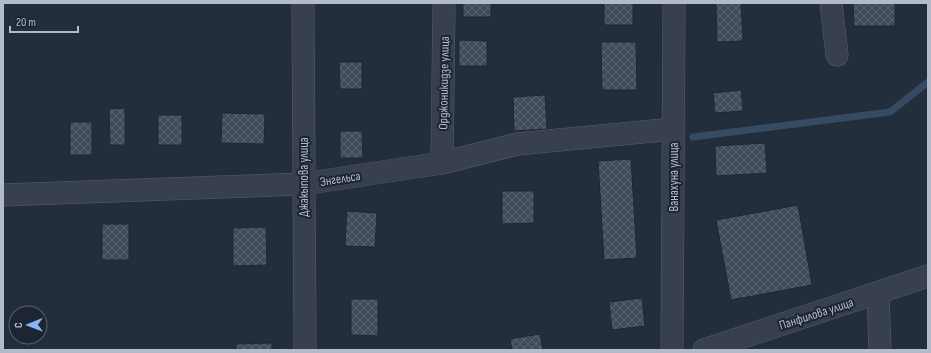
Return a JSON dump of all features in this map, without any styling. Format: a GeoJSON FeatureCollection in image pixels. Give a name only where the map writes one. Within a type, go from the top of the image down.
{"type":"FeatureCollection","features":[{"type":"Feature","properties":{"kind":"street","name":"Джакыпова улица"},"geometry":{"type":"LineString","coordinates":[[303,3],[305,350]]}},
{"type":"Feature","properties":{"kind":"street","name":"Орджоникидзе улица"},"geometry":{"type":"LineString","coordinates":[[442,163],[444,3]]}},
{"type":"Feature","properties":{"kind":"street","name":"Ванахуна улица"},"geometry":{"type":"LineString","coordinates":[[672,350],[674,3]]}},
{"type":"Feature","properties":{"kind":"street"},"geometry":{"type":"LineString","coordinates":[[831,3],[837,55]]}},
{"type":"Feature","properties":{"kind":"street","name":"Энгельса"},"geometry":{"type":"LineString","coordinates":[[3,195],[303,184],[442,163],[517,144],[674,129]]}},
{"type":"Feature","properties":{"kind":"street","name":"Панфилова улица"},"geometry":{"type":"LineString","coordinates":[[704,350],[928,276]]}},
{"type":"Feature","properties":{"kind":"street"},"geometry":{"type":"LineString","coordinates":[[878,293],[880,350]]}},
{"type":"Feature","properties":{"kind":"building"},"geometry":{"type":"Polygon","coordinates":[[[463,3],[491,3],[491,17],[463,17],[463,3]]]}},
{"type":"Feature","properties":{"kind":"building"},"geometry":{"type":"Polygon","coordinates":[[[604,3],[633,3],[633,25],[604,25],[604,3]]]}},
{"type":"Feature","properties":{"kind":"building"},"geometry":{"type":"Polygon","coordinates":[[[716,3],[741,3],[743,41],[717,42],[716,3]]]}},
{"type":"Feature","properties":{"kind":"building"},"geometry":{"type":"Polygon","coordinates":[[[853,3],[895,3],[895,26],[854,26],[853,3]]]}},
{"type":"Feature","properties":{"kind":"building"},"geometry":{"type":"Polygon","coordinates":[[[459,40],[487,41],[487,66],[459,66],[459,40]]]}},
{"type":"Feature","properties":{"kind":"building"},"geometry":{"type":"Polygon","coordinates":[[[601,42],[636,42],[637,90],[602,90],[601,42]]]}},
{"type":"Feature","properties":{"kind":"building"},"geometry":{"type":"Polygon","coordinates":[[[339,62],[362,62],[362,89],[340,89],[339,62]]]}},
{"type":"Feature","properties":{"kind":"building"},"geometry":{"type":"Polygon","coordinates":[[[741,90],[743,111],[715,113],[713,93],[741,90]]]}},
{"type":"Feature","properties":{"kind":"building"},"geometry":{"type":"Polygon","coordinates":[[[545,95],[547,129],[514,131],[513,97],[545,95]]]}},
{"type":"Feature","properties":{"kind":"building"},"geometry":{"type":"Polygon","coordinates":[[[125,108],[125,145],[110,145],[109,109],[125,108]]]}},
{"type":"Feature","properties":{"kind":"building"},"geometry":{"type":"Polygon","coordinates":[[[222,113],[265,114],[264,144],[221,143],[222,113]]]}},
{"type":"Feature","properties":{"kind":"building"},"geometry":{"type":"Polygon","coordinates":[[[158,115],[182,115],[182,145],[158,145],[158,115]]]}},
{"type":"Feature","properties":{"kind":"building"},"geometry":{"type":"Polygon","coordinates":[[[70,122],[92,122],[92,155],[70,155],[70,122]]]}},
{"type":"Feature","properties":{"kind":"building"},"geometry":{"type":"Polygon","coordinates":[[[340,131],[362,131],[363,158],[340,158],[340,131]]]}},
{"type":"Feature","properties":{"kind":"building"},"geometry":{"type":"Polygon","coordinates":[[[765,143],[767,173],[716,176],[715,146],[765,143]]]}},
{"type":"Feature","properties":{"kind":"building"},"geometry":{"type":"Polygon","coordinates":[[[631,159],[637,258],[604,260],[598,161],[631,159]]]}},
{"type":"Feature","properties":{"kind":"building"},"geometry":{"type":"Polygon","coordinates":[[[502,191],[534,191],[534,223],[502,224],[502,191]]]}},
{"type":"Feature","properties":{"kind":"building"},"geometry":{"type":"Polygon","coordinates":[[[798,205],[812,285],[731,300],[716,220],[798,205]]]}},
{"type":"Feature","properties":{"kind":"building"},"geometry":{"type":"Polygon","coordinates":[[[347,211],[377,213],[375,247],[345,246],[347,211]]]}},
{"type":"Feature","properties":{"kind":"building"},"geometry":{"type":"Polygon","coordinates":[[[102,224],[129,224],[129,260],[102,260],[102,224]]]}},
{"type":"Feature","properties":{"kind":"building"},"geometry":{"type":"Polygon","coordinates":[[[266,227],[267,265],[233,266],[233,228],[266,227]]]}},
{"type":"Feature","properties":{"kind":"building"},"geometry":{"type":"Polygon","coordinates":[[[642,298],[645,326],[612,330],[609,302],[642,298]]]}},
{"type":"Feature","properties":{"kind":"building"},"geometry":{"type":"Polygon","coordinates":[[[351,299],[378,299],[378,336],[351,335],[351,299]]]}},
{"type":"Feature","properties":{"kind":"building"},"geometry":{"type":"Polygon","coordinates":[[[540,334],[543,350],[512,350],[510,339],[540,334]]]}},
{"type":"Feature","properties":{"kind":"building"},"geometry":{"type":"Polygon","coordinates":[[[272,343],[272,350],[236,350],[236,344],[272,343]]]}},
{"type":"Feature","properties":{"kind":"waterway"},"geometry":{"type":"LineString","coordinates":[[693,137],[890,112],[928,82]]}}]}
